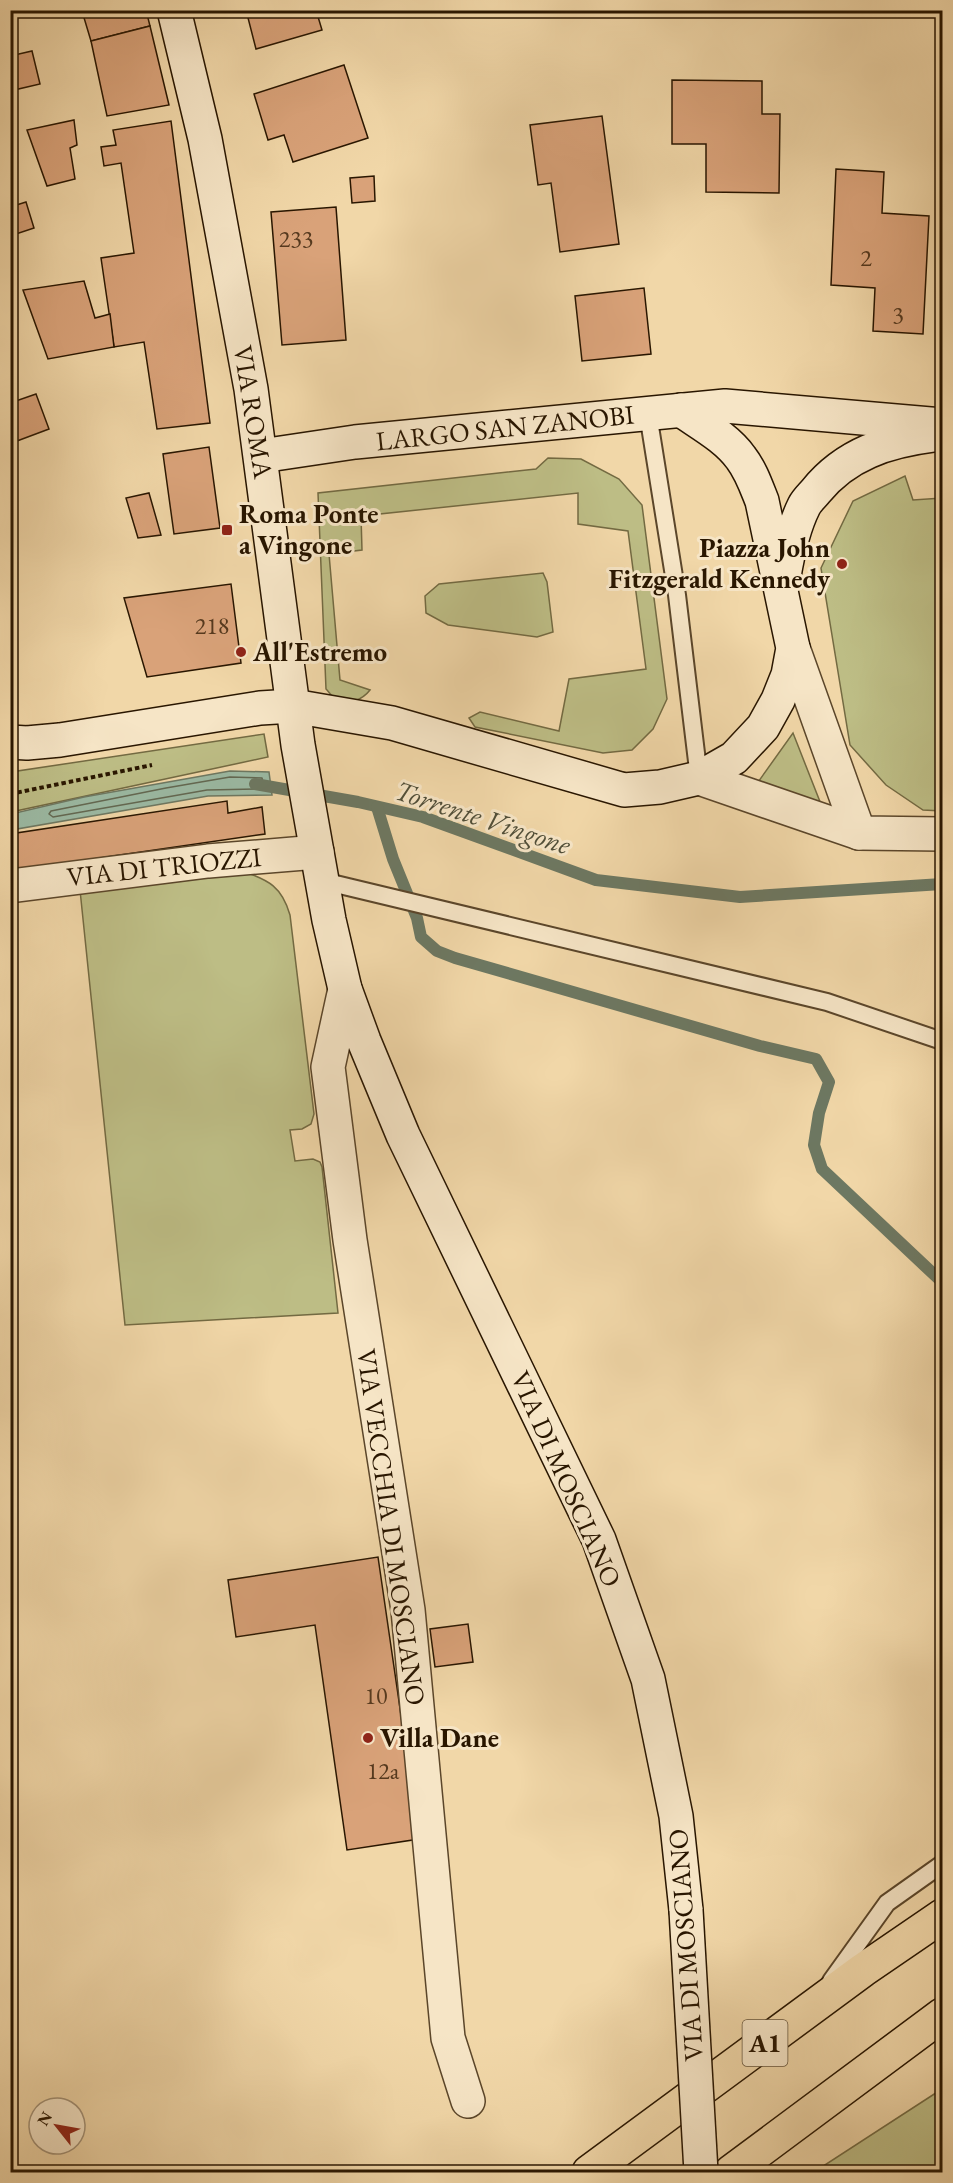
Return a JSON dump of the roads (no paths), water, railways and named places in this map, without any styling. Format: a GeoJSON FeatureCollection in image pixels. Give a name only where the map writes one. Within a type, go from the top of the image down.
{"type":"FeatureCollection","features":[{"type":"Feature","properties":{"kind":"highway","name":"A1"},"geometry":{"type":"LineString","coordinates":[[589,2172],[863,1970],[942,1916]]}},
{"type":"Feature","properties":{"kind":"highway"},"geometry":{"type":"LineString","coordinates":[[731,2172],[942,2015]]}},
{"type":"Feature","properties":{"kind":"street","name":"VIA ROMA"},"geometry":{"type":"LineString","coordinates":[[174,10],[205,139],[251,389],[298,745],[320,867]]}},
{"type":"Feature","properties":{"kind":"street"},"geometry":{"type":"LineString","coordinates":[[648,414],[725,406],[942,425]]}},
{"type":"Feature","properties":{"kind":"street"},"geometry":{"type":"LineString","coordinates":[[681,410],[741,456],[753,478],[762,501],[793,648],[859,833]]}},
{"type":"Feature","properties":{"kind":"street","name":"LARGO SAN ZANOBI"},"geometry":{"type":"LineString","coordinates":[[261,456],[355,442],[648,414]]}},
{"type":"Feature","properties":{"kind":"street"},"geometry":{"type":"LineString","coordinates":[[781,593],[790,541],[805,504],[826,479],[859,455],[888,444],[942,433]]}},
{"type":"Feature","properties":{"kind":"street"},"geometry":{"type":"LineString","coordinates":[[10,742],[60,740],[260,708],[293,706],[392,723],[624,790],[660,787],[699,778],[734,758],[763,727],[778,700],[788,675],[793,648]]}},
{"type":"Feature","properties":{"kind":"street"},"geometry":{"type":"LineString","coordinates":[[699,778],[859,833],[942,834]]}},
{"type":"Feature","properties":{"kind":"street","name":"VIA DI TRIOZZI"},"geometry":{"type":"LineString","coordinates":[[10,886],[208,861],[320,867]]}},
{"type":"Feature","properties":{"kind":"street","name":"VIA DI MOSCIANO"},"geometry":{"type":"LineString","coordinates":[[320,867],[329,920],[345,989],[364,1041],[403,1135],[599,1540],[648,1679],[676,1816],[686,1910],[701,2172]]}},
{"type":"Feature","properties":{"kind":"street","name":"VIA VECCHIA DI MOSCIANO"},"geometry":{"type":"LineString","coordinates":[[345,989],[328,1067],[350,1240],[408,1610],[448,2038],[468,2101]]}},
{"type":"Feature","properties":{"kind":"lane","name":"LARGO SAN ZANOBI"},"geometry":{"type":"LineString","coordinates":[[648,414],[677,595],[699,778]]}},
{"type":"Feature","properties":{"kind":"lane"},"geometry":{"type":"LineString","coordinates":[[320,867],[827,1002],[942,1041]]}},
{"type":"Feature","properties":{"kind":"lane"},"geometry":{"type":"LineString","coordinates":[[811,2008],[887,1903],[942,1864]]}},
{"type":"Feature","properties":{"kind":"water"},"geometry":{"type":"Polygon","coordinates":[[[230,771],[269,772],[272,795],[208,796],[11,830],[11,814],[84,797],[230,771]]]}},
{"type":"Feature","properties":{"kind":"waterway","name":"Torrente Vingone"},"geometry":{"type":"LineString","coordinates":[[255,784],[358,802],[423,817],[596,880],[740,897],[942,884]]}},
{"type":"Feature","properties":{"kind":"waterway"},"geometry":{"type":"LineString","coordinates":[[377,807],[393,859],[417,918],[421,937],[437,951],[760,1046],[816,1059],[829,1082],[819,1113],[814,1145],[822,1169],[942,1282]]}},
{"type":"Feature","properties":{"kind":"place","name":"Roma Ponte a Vingone"},"geometry":{"type":"Point","coordinates":[227,530]}},
{"type":"Feature","properties":{"kind":"place","name":"Piazza John Fitzgerald Kennedy"},"geometry":{"type":"Point","coordinates":[842,564]}},
{"type":"Feature","properties":{"kind":"place","name":"All'Estremo"},"geometry":{"type":"Point","coordinates":[241,652]}},
{"type":"Feature","properties":{"kind":"place","name":"Villa Dane"},"geometry":{"type":"Point","coordinates":[368,1738]}}]}
